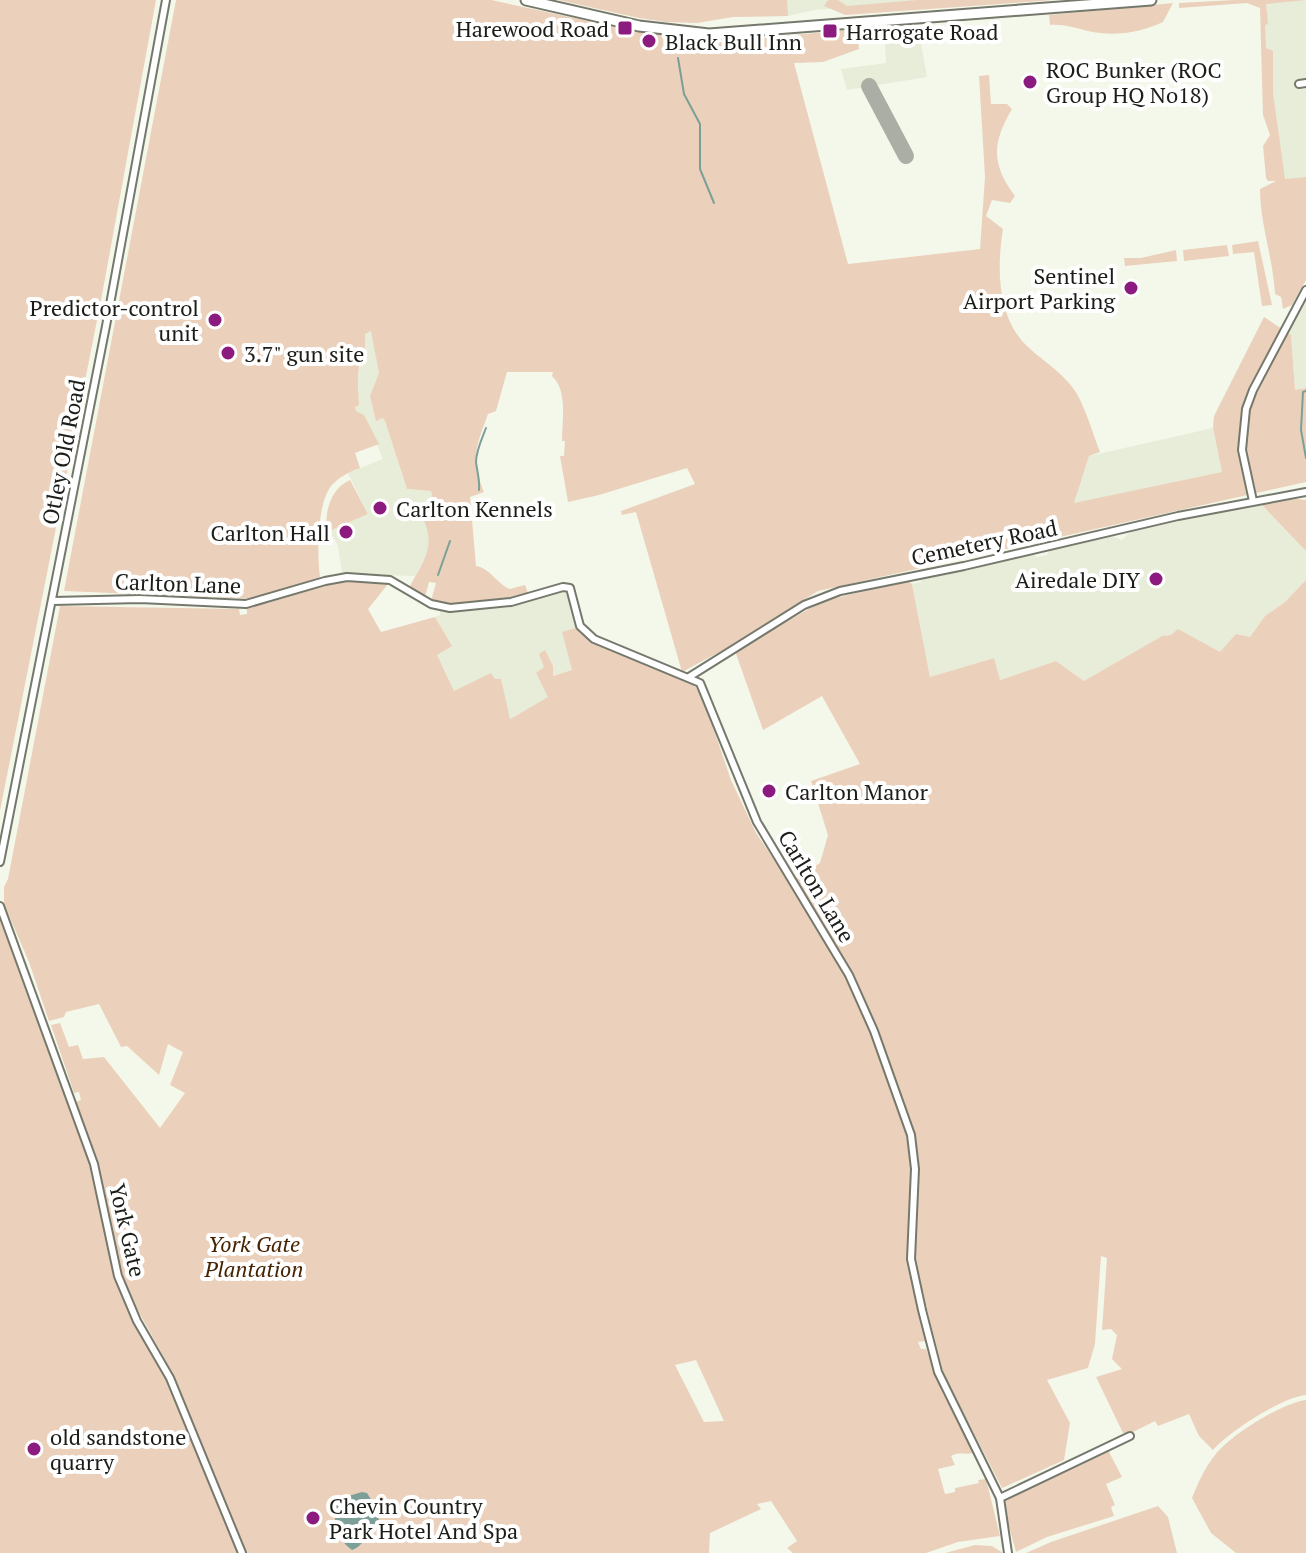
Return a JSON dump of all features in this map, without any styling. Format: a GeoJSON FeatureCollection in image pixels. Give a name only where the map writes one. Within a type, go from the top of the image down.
{"type":"FeatureCollection","features":[{"type":"Feature","properties":{"kind":"highway"},"geometry":{"type":"LineString","coordinates":[[526,0],[639,26],[709,34],[1151,0]]}},
{"type":"Feature","properties":{"kind":"street","name":"Otley Old Road"},"geometry":{"type":"LineString","coordinates":[[0,862],[53,601],[166,0]]}},
{"type":"Feature","properties":{"kind":"street"},"geometry":{"type":"LineString","coordinates":[[1253,501],[1242,450],[1246,409],[1306,290]]}},
{"type":"Feature","properties":{"kind":"street","name":"Cemetery Road"},"geometry":{"type":"LineString","coordinates":[[689,677],[804,605],[840,591],[1306,492]]}},
{"type":"Feature","properties":{"kind":"street","name":"Carlton Lane"},"geometry":{"type":"LineString","coordinates":[[53,601],[140,599],[246,604],[347,577],[390,580],[431,604],[450,608],[511,602],[563,587],[570,588],[580,626],[594,639],[700,683],[757,822],[849,975],[874,1031],[911,1135],[915,1169],[911,1259],[938,1372],[1000,1498],[1008,1553]]}},
{"type":"Feature","properties":{"kind":"street","name":"York Gate"},"geometry":{"type":"LineString","coordinates":[[0,906],[94,1164],[118,1276],[137,1321],[170,1378],[242,1553]]}},
{"type":"Feature","properties":{"kind":"street"},"geometry":{"type":"LineString","coordinates":[[1000,1498],[1130,1436]]}},
{"type":"Feature","properties":{"kind":"shaded area"},"geometry":{"type":"Polygon","coordinates":[[[733,0],[951,0],[814,10],[788,16],[733,17],[733,0]]]}},
{"type":"Feature","properties":{"kind":"shaded area"},"geometry":{"type":"Polygon","coordinates":[[[1260,0],[1306,0],[1306,177],[1277,181],[1260,0]]]}},
{"type":"Feature","properties":{"kind":"shaded area"},"geometry":{"type":"Polygon","coordinates":[[[885,44],[921,44],[927,77],[847,90],[841,69],[886,63],[885,44]]]}},
{"type":"Feature","properties":{"kind":"shaded area"},"geometry":{"type":"Polygon","coordinates":[[[1306,301],[1306,388],[1295,390],[1291,336],[1287,332],[1306,301]]]}},
{"type":"Feature","properties":{"kind":"shaded area"},"geometry":{"type":"Polygon","coordinates":[[[372,331],[379,373],[371,396],[376,420],[383,418],[385,421],[407,489],[431,491],[435,511],[421,514],[431,535],[428,551],[415,576],[342,574],[338,546],[333,536],[326,538],[327,532],[368,514],[348,473],[383,459],[364,415],[355,407],[359,399],[356,387],[360,362],[365,358],[365,334],[372,331]]]}},
{"type":"Feature","properties":{"kind":"shaded area"},"geometry":{"type":"Polygon","coordinates":[[[1213,428],[1222,472],[1073,504],[1089,456],[1213,428]]]}},
{"type":"Feature","properties":{"kind":"shaded area"},"geometry":{"type":"Polygon","coordinates":[[[1261,504],[1306,551],[1306,580],[1285,602],[1265,616],[1250,637],[1220,653],[1171,635],[1162,636],[1084,681],[1056,661],[999,680],[994,658],[930,677],[912,584],[920,582],[922,578],[1032,554],[1037,557],[1047,555],[1049,550],[1111,535],[1122,540],[1131,531],[1261,504]]]}},
{"type":"Feature","properties":{"kind":"shaded area"},"geometry":{"type":"Polygon","coordinates":[[[567,590],[579,627],[573,670],[552,676],[539,653],[545,667],[536,674],[549,697],[509,719],[501,679],[454,692],[437,655],[451,646],[435,617],[440,615],[440,611],[482,610],[567,590]]]}},
{"type":"Feature","properties":{"kind":"green space"},"geometry":{"type":"Polygon","coordinates":[[[0,0],[156,0],[102,295],[0,811],[0,0]]]}},
{"type":"Feature","properties":{"kind":"green space"},"geometry":{"type":"Polygon","coordinates":[[[176,0],[491,0],[608,25],[720,42],[857,29],[859,49],[823,62],[794,63],[848,264],[980,249],[985,177],[979,76],[989,75],[991,104],[1007,104],[1012,109],[1001,132],[997,153],[1002,174],[1015,196],[1010,203],[992,200],[986,216],[1003,229],[1000,273],[1008,317],[1023,342],[1065,379],[1077,394],[1100,452],[1089,456],[1074,503],[1222,472],[1213,428],[1214,416],[1264,317],[1291,335],[1295,390],[1306,388],[1306,482],[818,591],[727,648],[682,672],[636,512],[622,515],[621,511],[695,484],[687,468],[568,502],[560,456],[564,456],[565,441],[562,441],[562,398],[553,372],[507,372],[496,411],[488,414],[476,453],[477,471],[484,492],[470,497],[476,566],[510,589],[525,585],[528,593],[493,602],[454,605],[431,601],[436,583],[429,582],[425,597],[410,586],[429,543],[421,514],[435,510],[431,491],[407,489],[385,421],[383,418],[376,421],[370,396],[379,373],[371,331],[365,334],[365,358],[361,358],[358,376],[359,405],[355,407],[364,415],[379,444],[355,453],[360,468],[335,482],[325,498],[319,532],[320,577],[254,599],[64,591],[176,0]]]}},
{"type":"Feature","properties":{"kind":"green space"},"geometry":{"type":"Polygon","coordinates":[[[558,0],[787,0],[788,16],[733,17],[697,23],[666,22],[558,0]]]}},
{"type":"Feature","properties":{"kind":"green space"},"geometry":{"type":"Polygon","coordinates":[[[828,0],[838,0],[847,6],[917,0],[1055,0],[845,15],[824,6],[828,0]]]}},
{"type":"Feature","properties":{"kind":"green space"},"geometry":{"type":"Polygon","coordinates":[[[1306,0],[1266,4],[1266,48],[1273,51],[1273,93],[1285,179],[1306,177],[1306,280],[1292,305],[1283,309],[1281,297],[1275,294],[1260,189],[1276,181],[1266,178],[1263,146],[1270,135],[1263,115],[1260,8],[1247,3],[1179,8],[1179,3],[1306,0]]]}},
{"type":"Feature","properties":{"kind":"green space"},"geometry":{"type":"Polygon","coordinates":[[[1173,3],[1163,22],[1136,31],[1107,34],[1050,25],[1049,15],[1173,3]]]}},
{"type":"Feature","properties":{"kind":"green space"},"geometry":{"type":"Polygon","coordinates":[[[1258,241],[1272,305],[1262,306],[1254,252],[1233,254],[1232,245],[1258,241]]]}},
{"type":"Feature","properties":{"kind":"green space"},"geometry":{"type":"Polygon","coordinates":[[[1227,245],[1229,256],[1184,261],[1183,250],[1227,245]]]}},
{"type":"Feature","properties":{"kind":"green space"},"geometry":{"type":"Polygon","coordinates":[[[1176,250],[1177,261],[1125,266],[1124,258],[1141,258],[1176,250]]]}},
{"type":"Feature","properties":{"kind":"green space"},"geometry":{"type":"Polygon","coordinates":[[[350,480],[368,514],[327,532],[330,502],[338,489],[350,480]]]}},
{"type":"Feature","properties":{"kind":"green space"},"geometry":{"type":"Polygon","coordinates":[[[1306,500],[1306,551],[1261,504],[1306,500]]]}},
{"type":"Feature","properties":{"kind":"green space"},"geometry":{"type":"Polygon","coordinates":[[[1306,580],[1306,1395],[1256,1416],[1213,1450],[1199,1436],[1189,1414],[1158,1426],[1155,1421],[1131,1433],[1123,1433],[1096,1377],[1122,1369],[1112,1359],[1117,1335],[1111,1329],[1102,1330],[1107,1258],[1101,1256],[1095,1344],[1088,1368],[1047,1380],[1070,1423],[1064,1460],[1002,1488],[944,1375],[924,1305],[914,1252],[919,1180],[913,1131],[853,976],[796,878],[820,863],[828,835],[811,781],[860,764],[822,696],[763,730],[735,651],[823,601],[908,581],[912,584],[930,677],[994,658],[1000,680],[1056,661],[1084,681],[1178,629],[1220,652],[1236,634],[1250,637],[1265,616],[1285,602],[1306,580]]]}},
{"type":"Feature","properties":{"kind":"green space","name":"York Gate Plantation"},"geometry":{"type":"Polygon","coordinates":[[[375,581],[388,584],[368,609],[381,632],[435,617],[452,646],[437,655],[454,691],[491,673],[495,679],[501,679],[510,719],[548,697],[536,673],[544,667],[539,654],[545,650],[553,666],[553,676],[572,670],[562,632],[579,627],[595,642],[686,678],[701,692],[731,780],[756,833],[798,895],[848,981],[908,1134],[913,1167],[909,1236],[916,1296],[926,1341],[918,1342],[921,1349],[926,1349],[943,1394],[975,1452],[951,1456],[955,1465],[938,1469],[945,1494],[986,1479],[1000,1536],[958,1542],[926,1553],[793,1553],[787,1548],[797,1541],[771,1501],[757,1504],[761,1509],[710,1533],[709,1553],[246,1553],[172,1372],[130,1296],[118,1262],[98,1161],[76,1102],[81,1100],[79,1092],[74,1093],[51,1025],[60,1023],[69,1047],[78,1045],[83,1059],[104,1057],[160,1128],[185,1093],[170,1085],[183,1052],[168,1044],[159,1075],[127,1046],[121,1047],[99,1004],[66,1012],[64,1017],[49,1021],[29,962],[4,904],[4,887],[60,606],[239,609],[240,615],[247,614],[247,605],[268,603],[336,582],[375,581]],[[696,1360],[675,1365],[704,1422],[724,1421],[696,1360]]]}},
{"type":"Feature","properties":{"kind":"green space"},"geometry":{"type":"Polygon","coordinates":[[[0,916],[91,1163],[126,1301],[141,1337],[166,1378],[238,1553],[0,1553],[0,916]]]}},
{"type":"Feature","properties":{"kind":"green space"},"geometry":{"type":"Polygon","coordinates":[[[1306,1400],[1306,1553],[1236,1553],[1211,1533],[1192,1498],[1199,1481],[1215,1455],[1232,1438],[1271,1413],[1306,1400]]]}},
{"type":"Feature","properties":{"kind":"green space"},"geometry":{"type":"Polygon","coordinates":[[[1108,1450],[1122,1477],[1106,1484],[1115,1505],[1111,1507],[1114,1516],[1047,1537],[1016,1552],[1005,1497],[1108,1450]]]}},
{"type":"Feature","properties":{"kind":"green space"},"geometry":{"type":"Polygon","coordinates":[[[1158,1506],[1168,1517],[1177,1553],[1026,1553],[1051,1542],[1158,1506]]]}},
{"type":"Feature","properties":{"kind":"green space"},"geometry":{"type":"Polygon","coordinates":[[[975,1545],[992,1546],[1003,1553],[945,1553],[975,1545]]]}},
{"type":"Feature","properties":{"kind":"water"},"geometry":{"type":"Polygon","coordinates":[[[367,1493],[377,1509],[379,1521],[366,1531],[362,1543],[352,1550],[337,1531],[336,1506],[345,1497],[367,1493]]]}},
{"type":"Feature","properties":{"kind":"waterway"},"geometry":{"type":"LineString","coordinates":[[678,58],[684,94],[700,124],[700,169],[714,203]]}},
{"type":"Feature","properties":{"kind":"waterway"},"geometry":{"type":"LineString","coordinates":[[1306,391],[1303,392],[1301,430],[1306,458]]}},
{"type":"Feature","properties":{"kind":"waterway"},"geometry":{"type":"LineString","coordinates":[[479,490],[476,458],[486,428]]}},
{"type":"Feature","properties":{"kind":"waterway"},"geometry":{"type":"LineString","coordinates":[[458,518],[467,504]]}},
{"type":"Feature","properties":{"kind":"waterway"},"geometry":{"type":"LineString","coordinates":[[438,575],[450,541]]}},
{"type":"Feature","properties":{"kind":"taxiway"},"geometry":{"type":"LineString","coordinates":[[869,86],[906,156]]}},
{"type":"Feature","properties":{"kind":"place","name":"Harewood Road"},"geometry":{"type":"Point","coordinates":[625,28]}},
{"type":"Feature","properties":{"kind":"place","name":"Harrogate Road"},"geometry":{"type":"Point","coordinates":[830,31]}},
{"type":"Feature","properties":{"kind":"place","name":"Black Bull Inn"},"geometry":{"type":"Point","coordinates":[649,41]}},
{"type":"Feature","properties":{"kind":"place","name":"ROC Bunker (ROC Group HQ No18)"},"geometry":{"type":"Point","coordinates":[1030,82]}},
{"type":"Feature","properties":{"kind":"place","name":"Sentinel Airport Parking"},"geometry":{"type":"Point","coordinates":[1131,288]}},
{"type":"Feature","properties":{"kind":"place","name":"Predictor-control unit"},"geometry":{"type":"Point","coordinates":[215,320]}},
{"type":"Feature","properties":{"kind":"place","name":"3.7\" gun site"},"geometry":{"type":"Point","coordinates":[228,353]}},
{"type":"Feature","properties":{"kind":"place","name":"Carlton Kennels"},"geometry":{"type":"Point","coordinates":[380,508]}},
{"type":"Feature","properties":{"kind":"place","name":"Carlton Hall"},"geometry":{"type":"Point","coordinates":[346,532]}},
{"type":"Feature","properties":{"kind":"place","name":"Airedale DIY"},"geometry":{"type":"Point","coordinates":[1156,579]}},
{"type":"Feature","properties":{"kind":"place","name":"Carlton Manor"},"geometry":{"type":"Point","coordinates":[769,791]}},
{"type":"Feature","properties":{"kind":"place","name":"old sandstone quarry"},"geometry":{"type":"Point","coordinates":[34,1449]}},
{"type":"Feature","properties":{"kind":"place","name":"Chevin Country Park Hotel And Spa"},"geometry":{"type":"Point","coordinates":[313,1518]}}]}
